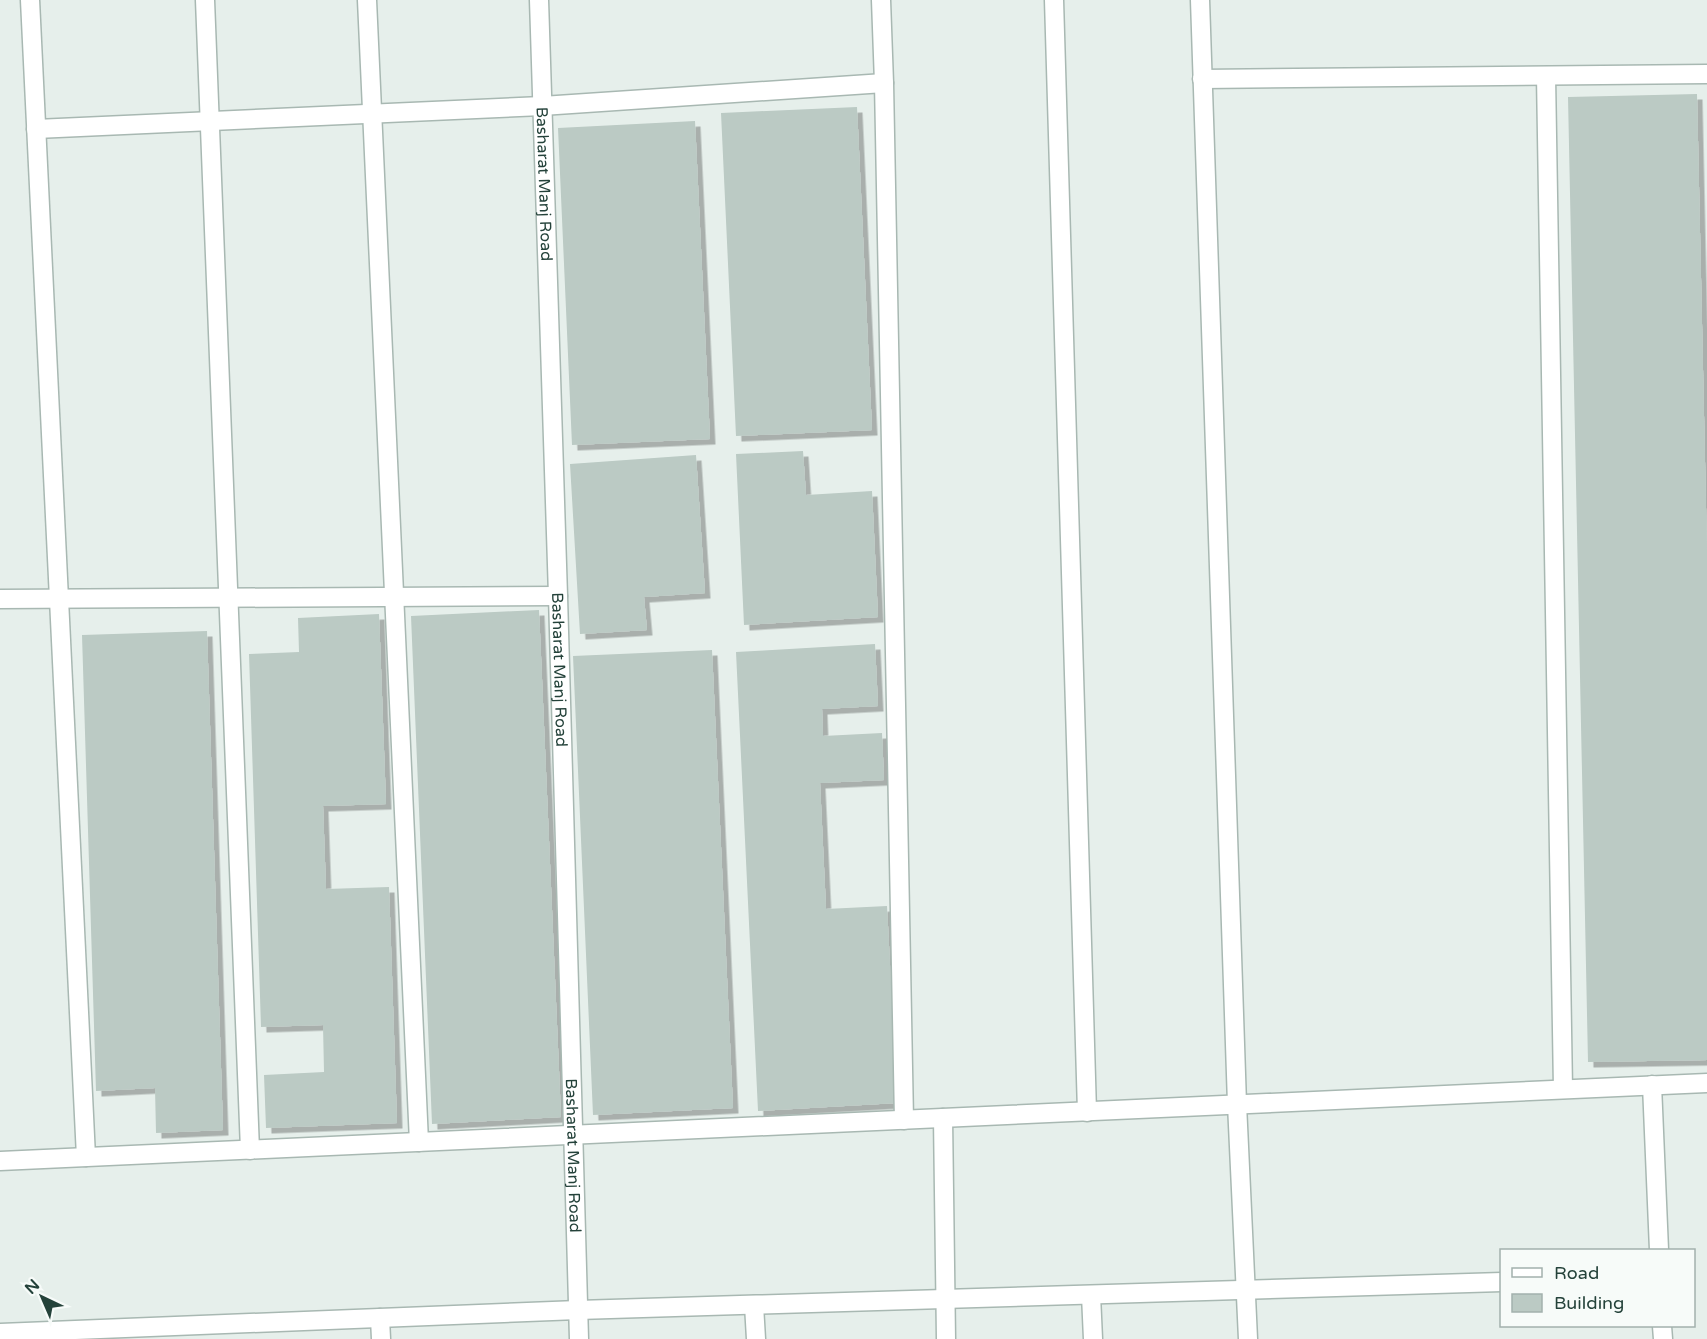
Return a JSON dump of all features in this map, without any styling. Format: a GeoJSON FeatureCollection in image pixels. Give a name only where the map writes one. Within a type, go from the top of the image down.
{"type":"FeatureCollection","features":[{"type":"Feature","properties":{"kind":"street"},"geometry":{"type":"LineString","coordinates":[[30,0],[86,1157]]}},
{"type":"Feature","properties":{"kind":"street"},"geometry":{"type":"LineString","coordinates":[[205,0],[250,1150]]}},
{"type":"Feature","properties":{"kind":"street"},"geometry":{"type":"LineString","coordinates":[[367,0],[419,1142]]}},
{"type":"Feature","properties":{"kind":"street","name":"Basharat Manj Road"},"geometry":{"type":"LineString","coordinates":[[539,0],[579,1339]]}},
{"type":"Feature","properties":{"kind":"street"},"geometry":{"type":"LineString","coordinates":[[881,0],[904,1120]]}},
{"type":"Feature","properties":{"kind":"street"},"geometry":{"type":"LineString","coordinates":[[1054,0],[1087,1112]]}},
{"type":"Feature","properties":{"kind":"street"},"geometry":{"type":"LineString","coordinates":[[1200,0],[1237,1104],[1248,1339]]}},
{"type":"Feature","properties":{"kind":"street"},"geometry":{"type":"LineString","coordinates":[[1202,79],[1707,74]]}},
{"type":"Feature","properties":{"kind":"street"},"geometry":{"type":"LineString","coordinates":[[1545,76],[1563,1089]]}},
{"type":"Feature","properties":{"kind":"street"},"geometry":{"type":"LineString","coordinates":[[36,129],[542,106],[884,83]]}},
{"type":"Feature","properties":{"kind":"street"},"geometry":{"type":"LineString","coordinates":[[0,599],[558,596]]}},
{"type":"Feature","properties":{"kind":"street"},"geometry":{"type":"LineString","coordinates":[[0,1161],[1707,1083]]}},
{"type":"Feature","properties":{"kind":"street"},"geometry":{"type":"LineString","coordinates":[[1652,1085],[1659,1249]]}},
{"type":"Feature","properties":{"kind":"street"},"geometry":{"type":"LineString","coordinates":[[944,1118],[946,1339]]}},
{"type":"Feature","properties":{"kind":"street"},"geometry":{"type":"LineString","coordinates":[[0,1333],[69,1335],[241,1331],[380,1318],[578,1310],[1500,1282]]}},
{"type":"Feature","properties":{"kind":"street"},"geometry":{"type":"LineString","coordinates":[[1091,1295],[1093,1339]]}},
{"type":"Feature","properties":{"kind":"street"},"geometry":{"type":"LineString","coordinates":[[754,1305],[756,1339]]}},
{"type":"Feature","properties":{"kind":"street"},"geometry":{"type":"LineString","coordinates":[[380,1318],[381,1339]]}},
{"type":"Feature","properties":{"kind":"building"},"geometry":{"type":"Polygon","coordinates":[[[1697,94],[1707,553],[1707,1060],[1588,1062],[1568,97],[1697,94]]]}},
{"type":"Feature","properties":{"kind":"building"},"geometry":{"type":"Polygon","coordinates":[[[857,107],[872,430],[736,436],[721,113],[857,107]]]}},
{"type":"Feature","properties":{"kind":"building"},"geometry":{"type":"Polygon","coordinates":[[[695,121],[710,439],[572,445],[558,128],[695,121]]]}},
{"type":"Feature","properties":{"kind":"building"},"geometry":{"type":"Polygon","coordinates":[[[803,451],[806,495],[872,491],[878,617],[744,625],[736,454],[803,451]]]}},
{"type":"Feature","properties":{"kind":"building"},"geometry":{"type":"Polygon","coordinates":[[[696,455],[705,593],[644,597],[647,630],[580,634],[570,464],[696,455]]]}},
{"type":"Feature","properties":{"kind":"building"},"geometry":{"type":"Polygon","coordinates":[[[539,610],[561,1117],[432,1124],[411,616],[539,610]]]}},
{"type":"Feature","properties":{"kind":"building"},"geometry":{"type":"Polygon","coordinates":[[[379,614],[386,804],[323,806],[326,889],[389,887],[397,1123],[266,1128],[264,1075],[324,1072],[323,1025],[261,1027],[249,654],[299,652],[298,618],[379,614]]]}},
{"type":"Feature","properties":{"kind":"building"},"geometry":{"type":"Polygon","coordinates":[[[207,631],[223,1130],[156,1133],[155,1088],[96,1091],[82,635],[207,631]]]}},
{"type":"Feature","properties":{"kind":"building"},"geometry":{"type":"Polygon","coordinates":[[[875,644],[878,706],[822,709],[823,736],[882,733],[884,780],[820,783],[826,909],[887,906],[897,1103],[758,1111],[736,652],[875,644]]]}},
{"type":"Feature","properties":{"kind":"building"},"geometry":{"type":"Polygon","coordinates":[[[712,650],[733,1108],[593,1115],[573,656],[712,650]]]}}]}
